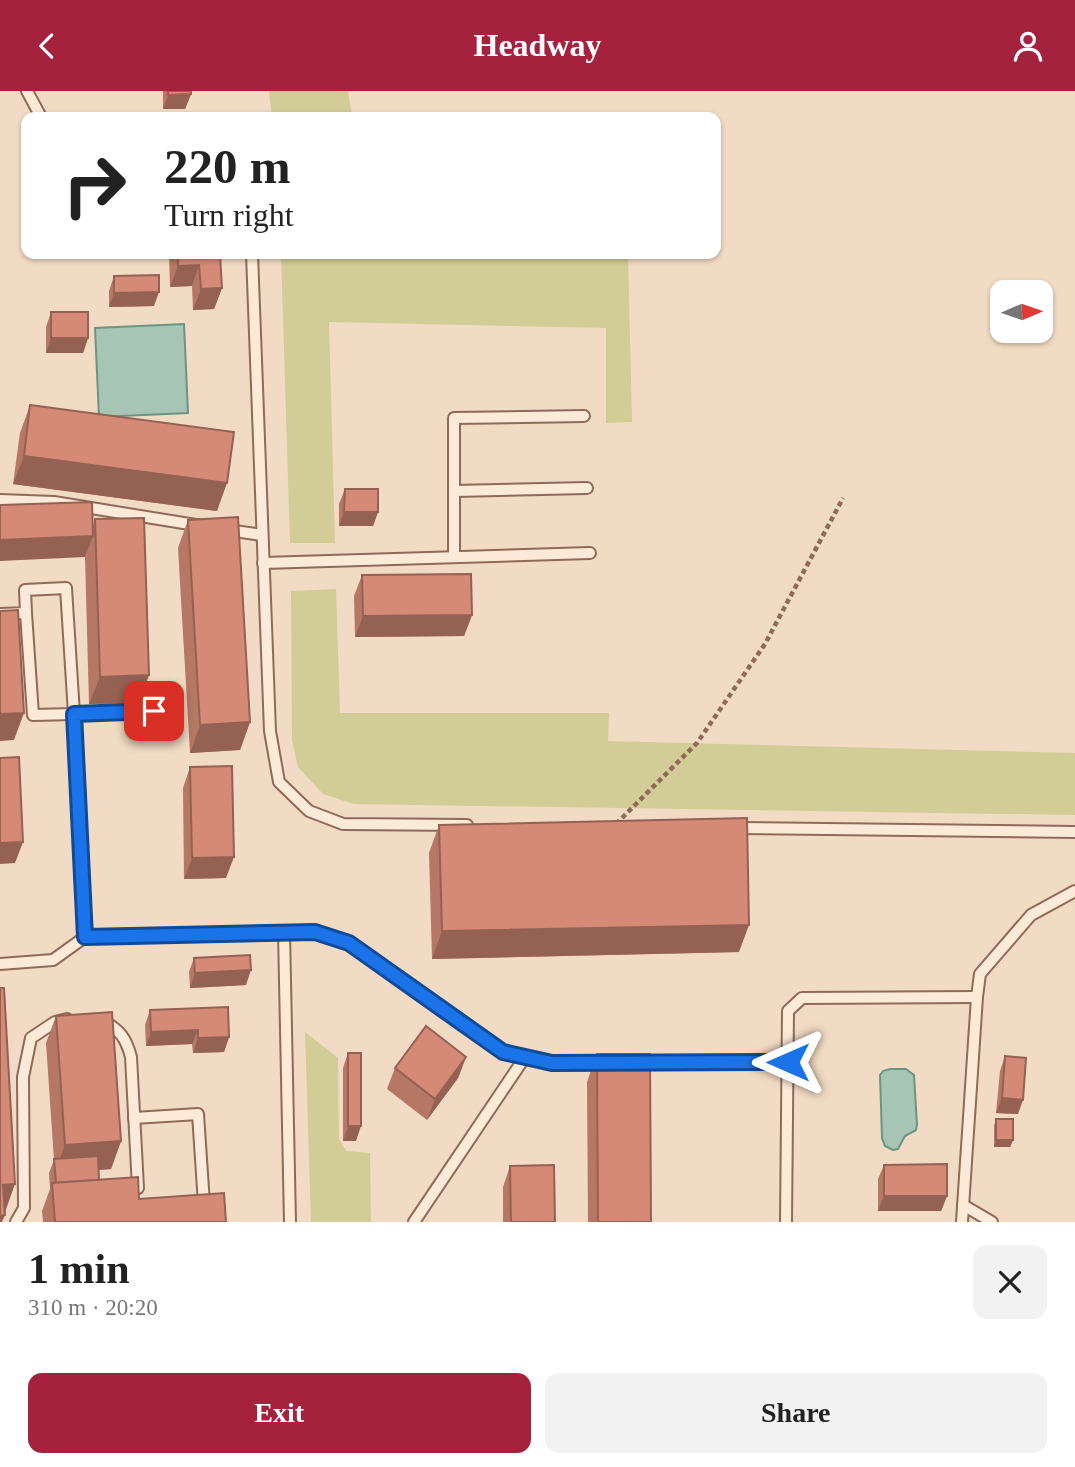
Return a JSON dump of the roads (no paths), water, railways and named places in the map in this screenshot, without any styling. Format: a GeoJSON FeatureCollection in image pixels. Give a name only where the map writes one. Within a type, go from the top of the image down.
{"type":"FeatureCollection","features":[{"type":"Feature","properties":{"kind":"lane"},"geometry":{"type":"LineString","coordinates":[[27,91],[38,112]]}},
{"type":"Feature","properties":{"kind":"lane"},"geometry":{"type":"LineString","coordinates":[[252,259],[270,731],[279,782],[309,811],[343,824],[478,825]]}},
{"type":"Feature","properties":{"kind":"lane"},"geometry":{"type":"LineString","coordinates":[[454,557],[454,418],[584,417]]}},
{"type":"Feature","properties":{"kind":"lane"},"geometry":{"type":"LineString","coordinates":[[454,491],[587,488]]}},
{"type":"Feature","properties":{"kind":"lane"},"geometry":{"type":"LineString","coordinates":[[0,499],[54,502],[262,535]]}},
{"type":"Feature","properties":{"kind":"lane"},"geometry":{"type":"LineString","coordinates":[[263,563],[590,553]]}},
{"type":"Feature","properties":{"kind":"lane"},"geometry":{"type":"LineString","coordinates":[[85,937],[74,714],[66,588],[25,590],[33,715],[74,714],[154,711]]}},
{"type":"Feature","properties":{"kind":"lane"},"geometry":{"type":"LineString","coordinates":[[0,614],[26,613]]}},
{"type":"Feature","properties":{"kind":"lane"},"geometry":{"type":"LineString","coordinates":[[722,828],[1075,832]]}},
{"type":"Feature","properties":{"kind":"lane"},"geometry":{"type":"LineString","coordinates":[[962,1222],[980,974],[1031,915],[1075,891]]}},
{"type":"Feature","properties":{"kind":"lane"},"geometry":{"type":"LineString","coordinates":[[284,932],[290,1222]]}},
{"type":"Feature","properties":{"kind":"lane"},"geometry":{"type":"LineString","coordinates":[[0,964],[53,960],[85,937],[315,932],[349,943],[503,1052],[552,1063],[788,1062]]}},
{"type":"Feature","properties":{"kind":"lane"},"geometry":{"type":"LineString","coordinates":[[786,1222],[788,1011],[802,998],[977,997]]}},
{"type":"Feature","properties":{"kind":"lane"},"geometry":{"type":"LineString","coordinates":[[25,1222],[23,1077],[30,1038],[55,1022],[84,1017],[102,1020],[117,1028],[126,1040],[131,1057],[139,1195]]}},
{"type":"Feature","properties":{"kind":"lane"},"geometry":{"type":"LineString","coordinates":[[415,1222],[525,1057]]}},
{"type":"Feature","properties":{"kind":"lane"},"geometry":{"type":"LineString","coordinates":[[134,1118],[198,1114],[204,1204],[191,1204]]}},
{"type":"Feature","properties":{"kind":"lane"},"geometry":{"type":"LineString","coordinates":[[964,1205],[992,1222]]}},
{"type":"Feature","properties":{"kind":"lane"},"geometry":{"type":"LineString","coordinates":[[16,1222],[24,1208]]}}]}
